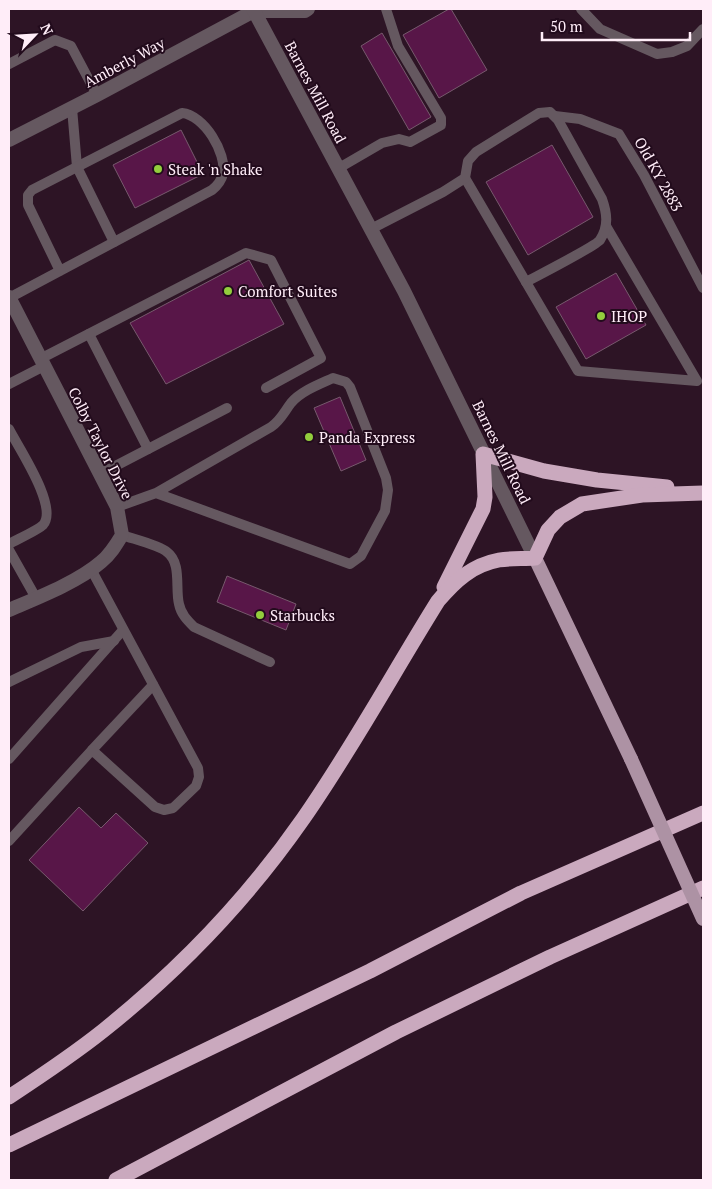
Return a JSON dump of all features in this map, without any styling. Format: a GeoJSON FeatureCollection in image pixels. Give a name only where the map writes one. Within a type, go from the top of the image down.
{"type":"FeatureCollection","features":[{"type":"Feature","properties":{"kind":"highway"},"geometry":{"type":"LineString","coordinates":[[9,1097],[97,1036],[137,1002],[194,949],[276,856],[326,785],[438,601],[483,509],[483,454],[544,471],[597,480],[703,492]]}},
{"type":"Feature","properties":{"kind":"highway"},"geometry":{"type":"LineString","coordinates":[[438,601],[455,581],[478,567],[500,560],[535,558],[548,530],[560,517],[582,504],[642,495],[703,492]]}},
{"type":"Feature","properties":{"kind":"highway"},"geometry":{"type":"LineString","coordinates":[[9,1145],[370,971],[521,893],[703,814]]}},
{"type":"Feature","properties":{"kind":"highway"},"geometry":{"type":"LineString","coordinates":[[116,1180],[405,1028],[550,957],[703,888]]}},
{"type":"Feature","properties":{"kind":"main road","name":"Barnes Mill Road"},"geometry":{"type":"LineString","coordinates":[[535,558],[631,759],[703,919]]}},
{"type":"Feature","properties":{"kind":"street"},"geometry":{"type":"LineString","coordinates":[[254,10],[305,11],[308,9]]}},
{"type":"Feature","properties":{"kind":"street","name":"Amberly Way"},"geometry":{"type":"LineString","coordinates":[[9,140],[254,10]]}},
{"type":"Feature","properties":{"kind":"street","name":"Barnes Mill Road"},"geometry":{"type":"LineString","coordinates":[[254,10],[372,229],[535,558]]}},
{"type":"Feature","properties":{"kind":"street","name":"Colby Taylor Drive"},"geometry":{"type":"LineString","coordinates":[[9,297],[117,507],[122,535]]}},
{"type":"Feature","properties":{"kind":"street"},"geometry":{"type":"LineString","coordinates":[[9,610],[92,569],[102,562],[113,550],[122,535]]}},
{"type":"Feature","properties":{"kind":"lane"},"geometry":{"type":"LineString","coordinates":[[339,168],[382,143],[399,139],[410,142],[441,125],[441,118],[398,46],[386,9]]}},
{"type":"Feature","properties":{"kind":"lane"},"geometry":{"type":"LineString","coordinates":[[581,9],[600,29],[657,54],[672,52],[687,46],[703,29]]}},
{"type":"Feature","properties":{"kind":"lane"},"geometry":{"type":"LineString","coordinates":[[9,64],[55,40],[71,46],[97,95]]}},
{"type":"Feature","properties":{"kind":"lane"},"geometry":{"type":"LineString","coordinates":[[72,108],[77,167],[114,242]]}},
{"type":"Feature","properties":{"kind":"lane","name":"Old KY 2883"},"geometry":{"type":"LineString","coordinates":[[465,178],[468,161],[476,152],[539,113],[550,112],[555,116],[580,119],[618,134],[644,175],[703,288]]}},
{"type":"Feature","properties":{"kind":"lane"},"geometry":{"type":"LineString","coordinates":[[9,297],[60,271],[212,190],[219,183],[223,173],[222,157],[203,122],[194,116],[182,113],[32,190],[28,195],[28,205],[60,271]]}},
{"type":"Feature","properties":{"kind":"lane"},"geometry":{"type":"LineString","coordinates":[[526,282],[599,242],[606,226],[606,213],[602,198],[555,116]]}},
{"type":"Feature","properties":{"kind":"lane"},"geometry":{"type":"LineString","coordinates":[[372,229],[465,178],[578,371],[697,381],[606,226]]}},
{"type":"Feature","properties":{"kind":"lane"},"geometry":{"type":"LineString","coordinates":[[9,384],[89,334],[246,253],[270,260],[321,358],[266,388]]}},
{"type":"Feature","properties":{"kind":"lane"},"geometry":{"type":"LineString","coordinates":[[89,334],[148,449]]}},
{"type":"Feature","properties":{"kind":"lane"},"geometry":{"type":"LineString","coordinates":[[117,507],[156,493],[271,427],[278,422],[298,396],[333,378],[346,382],[350,387],[386,478],[388,490],[385,510],[361,556],[350,564],[156,493]]}},
{"type":"Feature","properties":{"kind":"lane"},"geometry":{"type":"LineString","coordinates":[[100,474],[226,408]]}},
{"type":"Feature","properties":{"kind":"lane"},"geometry":{"type":"LineString","coordinates":[[9,429],[44,494],[47,513],[43,524],[9,544]]}},
{"type":"Feature","properties":{"kind":"lane"},"geometry":{"type":"LineString","coordinates":[[122,535],[166,551],[173,558],[179,605],[185,618],[194,627],[270,662]]}},
{"type":"Feature","properties":{"kind":"lane"},"geometry":{"type":"LineString","coordinates":[[9,550],[36,598]]}},
{"type":"Feature","properties":{"kind":"lane"},"geometry":{"type":"LineString","coordinates":[[92,569],[198,768],[199,777],[196,786],[173,808],[164,810],[155,807],[92,750]]}},
{"type":"Feature","properties":{"kind":"lane"},"geometry":{"type":"LineString","coordinates":[[9,759],[123,630]]}},
{"type":"Feature","properties":{"kind":"lane"},"geometry":{"type":"LineString","coordinates":[[9,682],[81,647],[114,641]]}},
{"type":"Feature","properties":{"kind":"lane"},"geometry":{"type":"LineString","coordinates":[[9,841],[153,685]]}},
{"type":"Feature","properties":{"kind":"building"},"geometry":{"type":"Polygon","coordinates":[[[451,9],[487,70],[439,98],[403,35],[451,9]]]}},
{"type":"Feature","properties":{"kind":"building"},"geometry":{"type":"Polygon","coordinates":[[[382,33],[431,117],[409,130],[361,46],[382,33]]]}},
{"type":"Feature","properties":{"kind":"building","name":"Steak 'n Shake"},"geometry":{"type":"Polygon","coordinates":[[[181,130],[203,174],[135,208],[113,165],[181,130]]]}},
{"type":"Feature","properties":{"kind":"building"},"geometry":{"type":"Polygon","coordinates":[[[552,145],[593,217],[528,255],[486,182],[552,145]]]}},
{"type":"Feature","properties":{"kind":"building","name":"Comfort Suites"},"geometry":{"type":"Polygon","coordinates":[[[249,260],[284,324],[166,384],[130,323],[249,260]]]}},
{"type":"Feature","properties":{"kind":"building","name":"IHOP"},"geometry":{"type":"Polygon","coordinates":[[[616,273],[646,325],[586,359],[556,307],[616,273]]]}},
{"type":"Feature","properties":{"kind":"building"},"geometry":{"type":"Polygon","coordinates":[[[340,397],[366,460],[341,471],[314,408],[340,397]]]}},
{"type":"Feature","properties":{"kind":"building"},"geometry":{"type":"Polygon","coordinates":[[[227,576],[296,604],[286,630],[217,602],[227,576]]]}},
{"type":"Feature","properties":{"kind":"building"},"geometry":{"type":"Polygon","coordinates":[[[79,807],[101,828],[116,813],[148,843],[83,911],[29,860],[79,807]]]}},
{"type":"Feature","properties":{"kind":"place","name":"Steak 'n Shake"},"geometry":{"type":"Point","coordinates":[158,169]}},
{"type":"Feature","properties":{"kind":"place","name":"Comfort Suites"},"geometry":{"type":"Point","coordinates":[228,291]}},
{"type":"Feature","properties":{"kind":"place","name":"IHOP"},"geometry":{"type":"Point","coordinates":[601,316]}},
{"type":"Feature","properties":{"kind":"place","name":"Panda Express"},"geometry":{"type":"Point","coordinates":[309,437]}},
{"type":"Feature","properties":{"kind":"place","name":"Starbucks"},"geometry":{"type":"Point","coordinates":[260,615]}}]}
